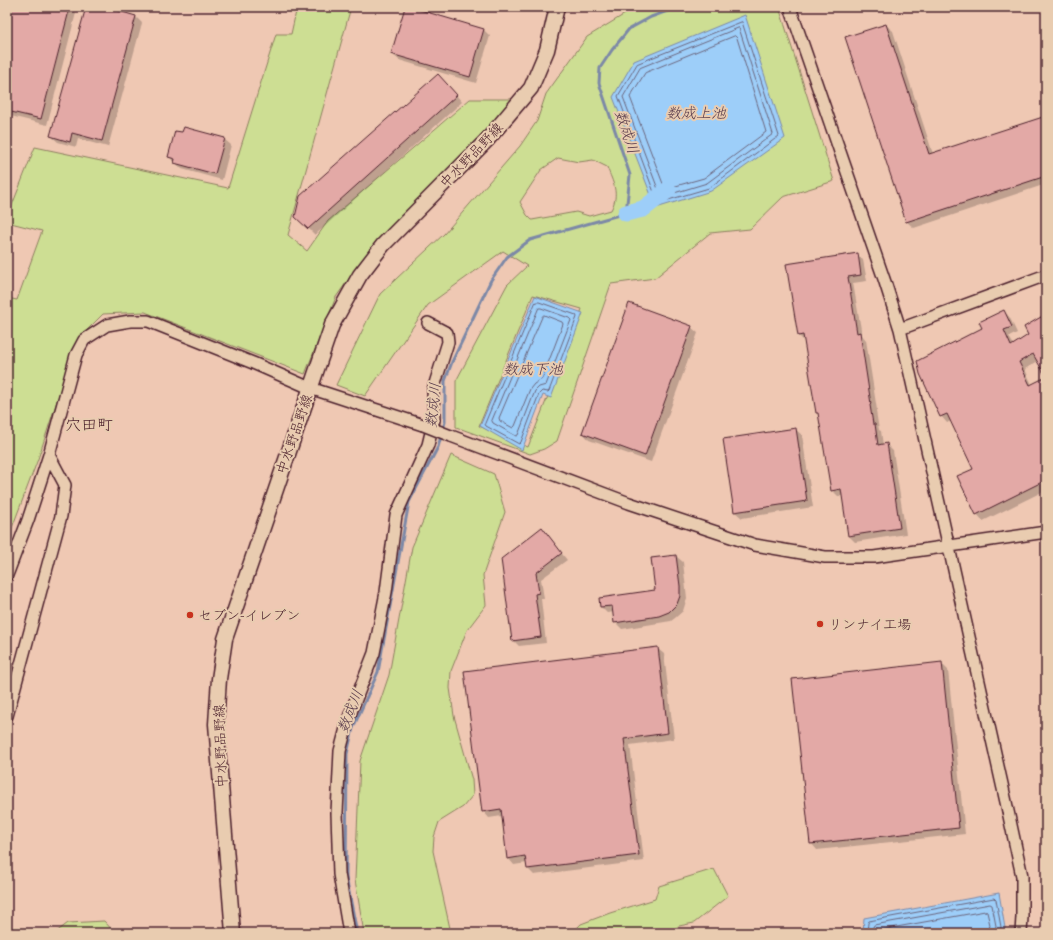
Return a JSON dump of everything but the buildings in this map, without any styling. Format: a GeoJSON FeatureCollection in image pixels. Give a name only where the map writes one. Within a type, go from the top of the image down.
{"type":"FeatureCollection","features":[{"type":"Feature","properties":{"kind":"main road","name":"中水野品野線"},"geometry":{"type":"LineString","coordinates":[[233,933],[216,724],[219,679],[225,639],[332,325],[360,276],[383,245],[488,139],[532,88],[547,50],[557,7]]}},
{"type":"Feature","properties":{"kind":"street"},"geometry":{"type":"LineString","coordinates":[[790,7],[883,275],[900,329],[1022,876],[1021,933]]}},
{"type":"Feature","properties":{"kind":"street"},"geometry":{"type":"LineString","coordinates":[[900,329],[1046,275]]}},
{"type":"Feature","properties":{"kind":"street"},"geometry":{"type":"LineString","coordinates":[[7,575],[28,520],[49,455],[76,355],[84,340],[107,326],[130,321],[148,320],[310,388],[423,425],[629,503],[755,545],[825,557],[874,557],[1046,532]]}},
{"type":"Feature","properties":{"kind":"street"},"geometry":{"type":"LineString","coordinates":[[349,933],[339,874],[337,813],[340,751],[349,716],[374,653],[386,592],[396,515],[428,445],[434,420],[433,390],[448,342],[447,333],[428,323]]}},
{"type":"Feature","properties":{"kind":"street"},"geometry":{"type":"LineString","coordinates":[[7,716],[61,516],[65,485],[49,455]]}},
{"type":"Feature","properties":{"kind":"green space"},"geometry":{"type":"Polygon","coordinates":[[[297,7],[351,7],[288,235],[307,251],[328,221],[470,99],[515,99],[371,248],[336,297],[305,374],[145,312],[103,314],[77,340],[38,459],[7,541],[7,298],[17,300],[42,231],[7,222],[7,218],[35,147],[228,188],[276,34],[291,34],[297,7]]]}},
{"type":"Feature","properties":{"kind":"green space"},"geometry":{"type":"Polygon","coordinates":[[[641,7],[779,7],[834,181],[783,197],[750,229],[710,233],[655,278],[611,284],[557,441],[544,449],[530,454],[456,427],[456,381],[507,285],[527,266],[503,251],[428,305],[365,396],[336,385],[380,294],[444,234],[520,146],[537,121],[546,94],[587,37],[630,11],[641,7]],[[558,158],[541,170],[520,202],[527,215],[532,220],[576,212],[589,216],[611,210],[614,204],[615,188],[607,167],[593,160],[579,162],[558,158]],[[533,295],[479,426],[528,447],[582,309],[533,295]]]}},
{"type":"Feature","properties":{"kind":"green space"},"geometry":{"type":"Polygon","coordinates":[[[451,455],[494,474],[505,512],[483,575],[486,605],[467,630],[451,671],[450,688],[454,716],[472,780],[473,795],[463,807],[439,822],[434,837],[433,851],[451,933],[364,933],[355,880],[360,761],[389,675],[412,547],[451,455]]]}},
{"type":"Feature","properties":{"kind":"green space"},"geometry":{"type":"Polygon","coordinates":[[[714,869],[728,896],[694,923],[679,926],[668,933],[572,933],[581,924],[655,899],[659,886],[714,869]]]}},
{"type":"Feature","properties":{"kind":"green space"},"geometry":{"type":"Polygon","coordinates":[[[104,921],[115,933],[55,933],[68,923],[104,921]]]}},
{"type":"Feature","properties":{"kind":"water","name":"数成上池"},"geometry":{"type":"Polygon","coordinates":[[[745,15],[785,138],[711,191],[656,208],[613,97],[634,61],[745,15]]]}},
{"type":"Feature","properties":{"kind":"water","name":"数成下池"},"geometry":{"type":"Polygon","coordinates":[[[535,296],[583,313],[551,398],[543,395],[522,450],[480,426],[535,296]]]}},
{"type":"Feature","properties":{"kind":"water"},"geometry":{"type":"Polygon","coordinates":[[[999,893],[1005,928],[1003,933],[863,933],[864,918],[999,893]]]}},
{"type":"Feature","properties":{"kind":"waterway","name":"数成川"},"geometry":{"type":"LineString","coordinates":[[357,933],[346,877],[347,754],[353,728],[378,672],[409,502],[438,447],[445,422],[445,381],[452,362],[491,280],[507,257],[530,240],[626,213],[630,175],[599,83],[600,68],[629,29],[651,17],[678,7]]}},
{"type":"Feature","properties":{"kind":"waterway"},"geometry":{"type":"LineString","coordinates":[[626,213],[643,209],[668,190]]}},
{"type":"Feature","properties":{"kind":"place","name":"セブン-イレブン"},"geometry":{"type":"Point","coordinates":[190,615]}},
{"type":"Feature","properties":{"kind":"place","name":"リンナイ工場"},"geometry":{"type":"Point","coordinates":[820,624]}},
{"type":"Feature","properties":{"kind":"district","name":"穴田町"},"geometry":{"type":"Point","coordinates":[89,424]}}]}
